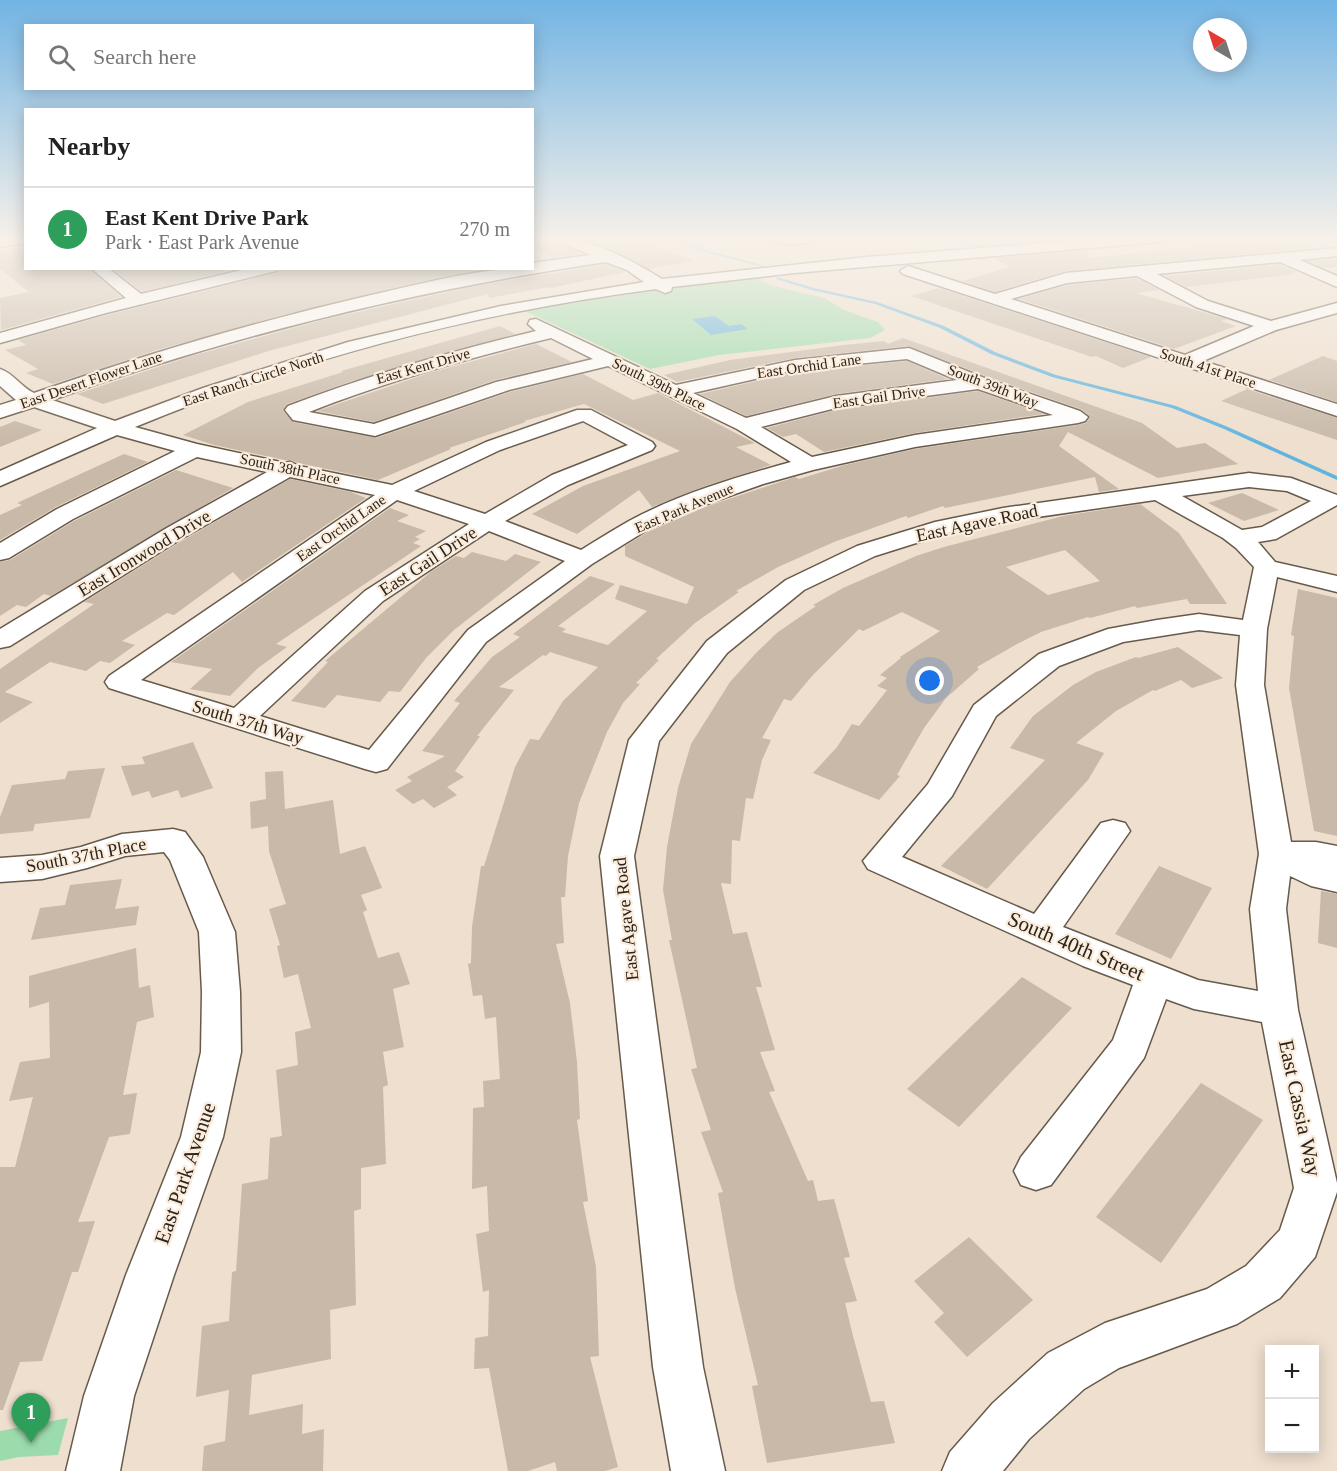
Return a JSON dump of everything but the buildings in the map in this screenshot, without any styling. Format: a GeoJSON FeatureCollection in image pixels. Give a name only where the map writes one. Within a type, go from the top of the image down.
{"type":"FeatureCollection","features":[{"type":"Feature","properties":{"kind":"street"},"geometry":{"type":"LineString","coordinates":[[0,338],[114,307]]}},
{"type":"Feature","properties":{"kind":"street","name":"East Desert Flower Lane"},"geometry":{"type":"LineString","coordinates":[[0,412],[124,367],[254,328],[342,307]]}},
{"type":"Feature","properties":{"kind":"street","name":"East Ranch Circle North"},"geometry":{"type":"LineString","coordinates":[[0,479],[116,428],[231,384],[399,334],[526,307]]}},
{"type":"Feature","properties":{"kind":"street","name":"South 41st Place"},"geometry":{"type":"LineString","coordinates":[[1018,307],[1337,410]]}},
{"type":"Feature","properties":{"kind":"street"},"geometry":{"type":"LineString","coordinates":[[1210,307],[1270,326]]}},
{"type":"Feature","properties":{"kind":"street"},"geometry":{"type":"LineString","coordinates":[[1186,361],[1270,326],[1337,308]]}},
{"type":"Feature","properties":{"kind":"street","name":"South 39th Place"},"geometry":{"type":"LineString","coordinates":[[506,310],[744,425],[809,464]]}},
{"type":"Feature","properties":{"kind":"street","name":"East Kent Drive"},"geometry":{"type":"LineString","coordinates":[[554,332],[453,356],[361,385],[296,410],[300,416],[375,429],[503,386],[610,360]]}},
{"type":"Feature","properties":{"kind":"street","name":"South 39th Way"},"geometry":{"type":"LineString","coordinates":[[909,353],[981,383],[1078,417]]}},
{"type":"Feature","properties":{"kind":"street","name":"East Orchid Lane"},"geometry":{"type":"LineString","coordinates":[[674,391],[795,365],[909,353]]}},
{"type":"Feature","properties":{"kind":"street","name":"South 38th Place"},"geometry":{"type":"LineString","coordinates":[[0,375],[18,393],[33,400],[116,428],[194,450],[290,468],[394,492],[487,522],[583,560]]}},
{"type":"Feature","properties":{"kind":"street","name":"East Gail Drive"},"geometry":{"type":"LineString","coordinates":[[744,425],[836,402],[981,383]]}},
{"type":"Feature","properties":{"kind":"street","name":"East Gail Drive"},"geometry":{"type":"LineString","coordinates":[[240,720],[374,596],[487,522],[560,480],[645,446],[584,414]]}},
{"type":"Feature","properties":{"kind":"street","name":"East Orchid Lane"},"geometry":{"type":"LineString","coordinates":[[119,682],[394,492],[493,446],[584,414]]}},
{"type":"Feature","properties":{"kind":"street","name":"East Park Avenue"},"geometry":{"type":"LineString","coordinates":[[376,762],[477,636],[583,560],[639,525],[696,500],[755,479],[809,464],[915,441],[1078,417]]}},
{"type":"Feature","properties":{"kind":"street"},"geometry":{"type":"LineString","coordinates":[[0,553],[65,514],[194,450]]}},
{"type":"Feature","properties":{"kind":"street","name":"East Ironwood Drive"},"geometry":{"type":"LineString","coordinates":[[0,640],[173,534],[290,468]]}},
{"type":"Feature","properties":{"kind":"street","name":"East Agave Road"},"geometry":{"type":"LineString","coordinates":[[698,1471],[678,1367],[617,856],[644,740],[717,647],[795,585],[866,551],[943,527],[1003,515],[1249,480],[1290,485],[1329,500],[1268,534],[1239,537]]}},
{"type":"Feature","properties":{"kind":"street"},"geometry":{"type":"LineString","coordinates":[[1158,493],[1239,537],[1258,554],[1266,567],[1337,584]]}},
{"type":"Feature","properties":{"kind":"street"},"geometry":{"type":"LineString","coordinates":[[1266,567],[1300,565],[1337,572]]}},
{"type":"Feature","properties":{"kind":"street","name":"East Cassia Way"},"geometry":{"type":"LineString","coordinates":[[969,1471],[1011,1421],[1066,1371],[1105,1348],[1220,1308],[1263,1282],[1299,1242],[1316,1188],[1279,1010],[1268,909],[1275,854],[1250,685],[1254,629],[1266,567]]}},
{"type":"Feature","properties":{"kind":"street","name":"South 40th Street"},"geometry":{"type":"LineString","coordinates":[[1254,629],[1199,622],[1157,628],[1117,635],[1049,660],[984,711],[941,789],[880,861],[1041,932],[1194,994],[1279,1010]]}},
{"type":"Feature","properties":{"kind":"street","name":"South 37th Way"},"geometry":{"type":"LineString","coordinates":[[119,682],[376,762]]}},
{"type":"Feature","properties":{"kind":"street"},"geometry":{"type":"LineString","coordinates":[[1041,932],[1113,831]]}},
{"type":"Feature","properties":{"kind":"street","name":"East Park Avenue"},"geometry":{"type":"LineString","coordinates":[[93,1471],[109,1396],[150,1275],[202,1137],[221,1052],[221,992],[217,932],[186,857],[173,840]]}},
{"type":"Feature","properties":{"kind":"street","name":"South 37th Place"},"geometry":{"type":"LineString","coordinates":[[0,870],[42,867],[87,857],[122,845],[173,840]]}},
{"type":"Feature","properties":{"kind":"street"},"geometry":{"type":"LineString","coordinates":[[1275,854],[1316,853],[1337,857]]}},
{"type":"Feature","properties":{"kind":"street"},"geometry":{"type":"LineString","coordinates":[[1275,854],[1323,878],[1337,880]]}},
{"type":"Feature","properties":{"kind":"street"},"geometry":{"type":"LineString","coordinates":[[1036,1170],[1130,1047],[1154,979]]}},
{"type":"Feature","properties":{"kind":"green space"},"geometry":{"type":"Polygon","coordinates":[[[552,307],[838,307],[878,322],[885,330],[870,338],[719,355],[650,369],[525,311],[552,307]]]}},
{"type":"Feature","properties":{"kind":"green space"},"geometry":{"type":"Polygon","coordinates":[[[68,1418],[58,1455],[19,1457],[0,1461],[0,1431],[68,1418]]]}},
{"type":"Feature","properties":{"kind":"water"},"geometry":{"type":"Polygon","coordinates":[[[715,316],[729,326],[741,324],[748,329],[711,335],[692,319],[715,316]]]}},
{"type":"Feature","properties":{"kind":"waterway"},"geometry":{"type":"LineString","coordinates":[[886,307],[942,327],[993,353],[1054,376],[1174,407],[1337,478]]}},
{"type":"Feature","properties":{"kind":"place","name":"East Kent Drive Park"},"geometry":{"type":"Point","coordinates":[31,1443]}}]}
